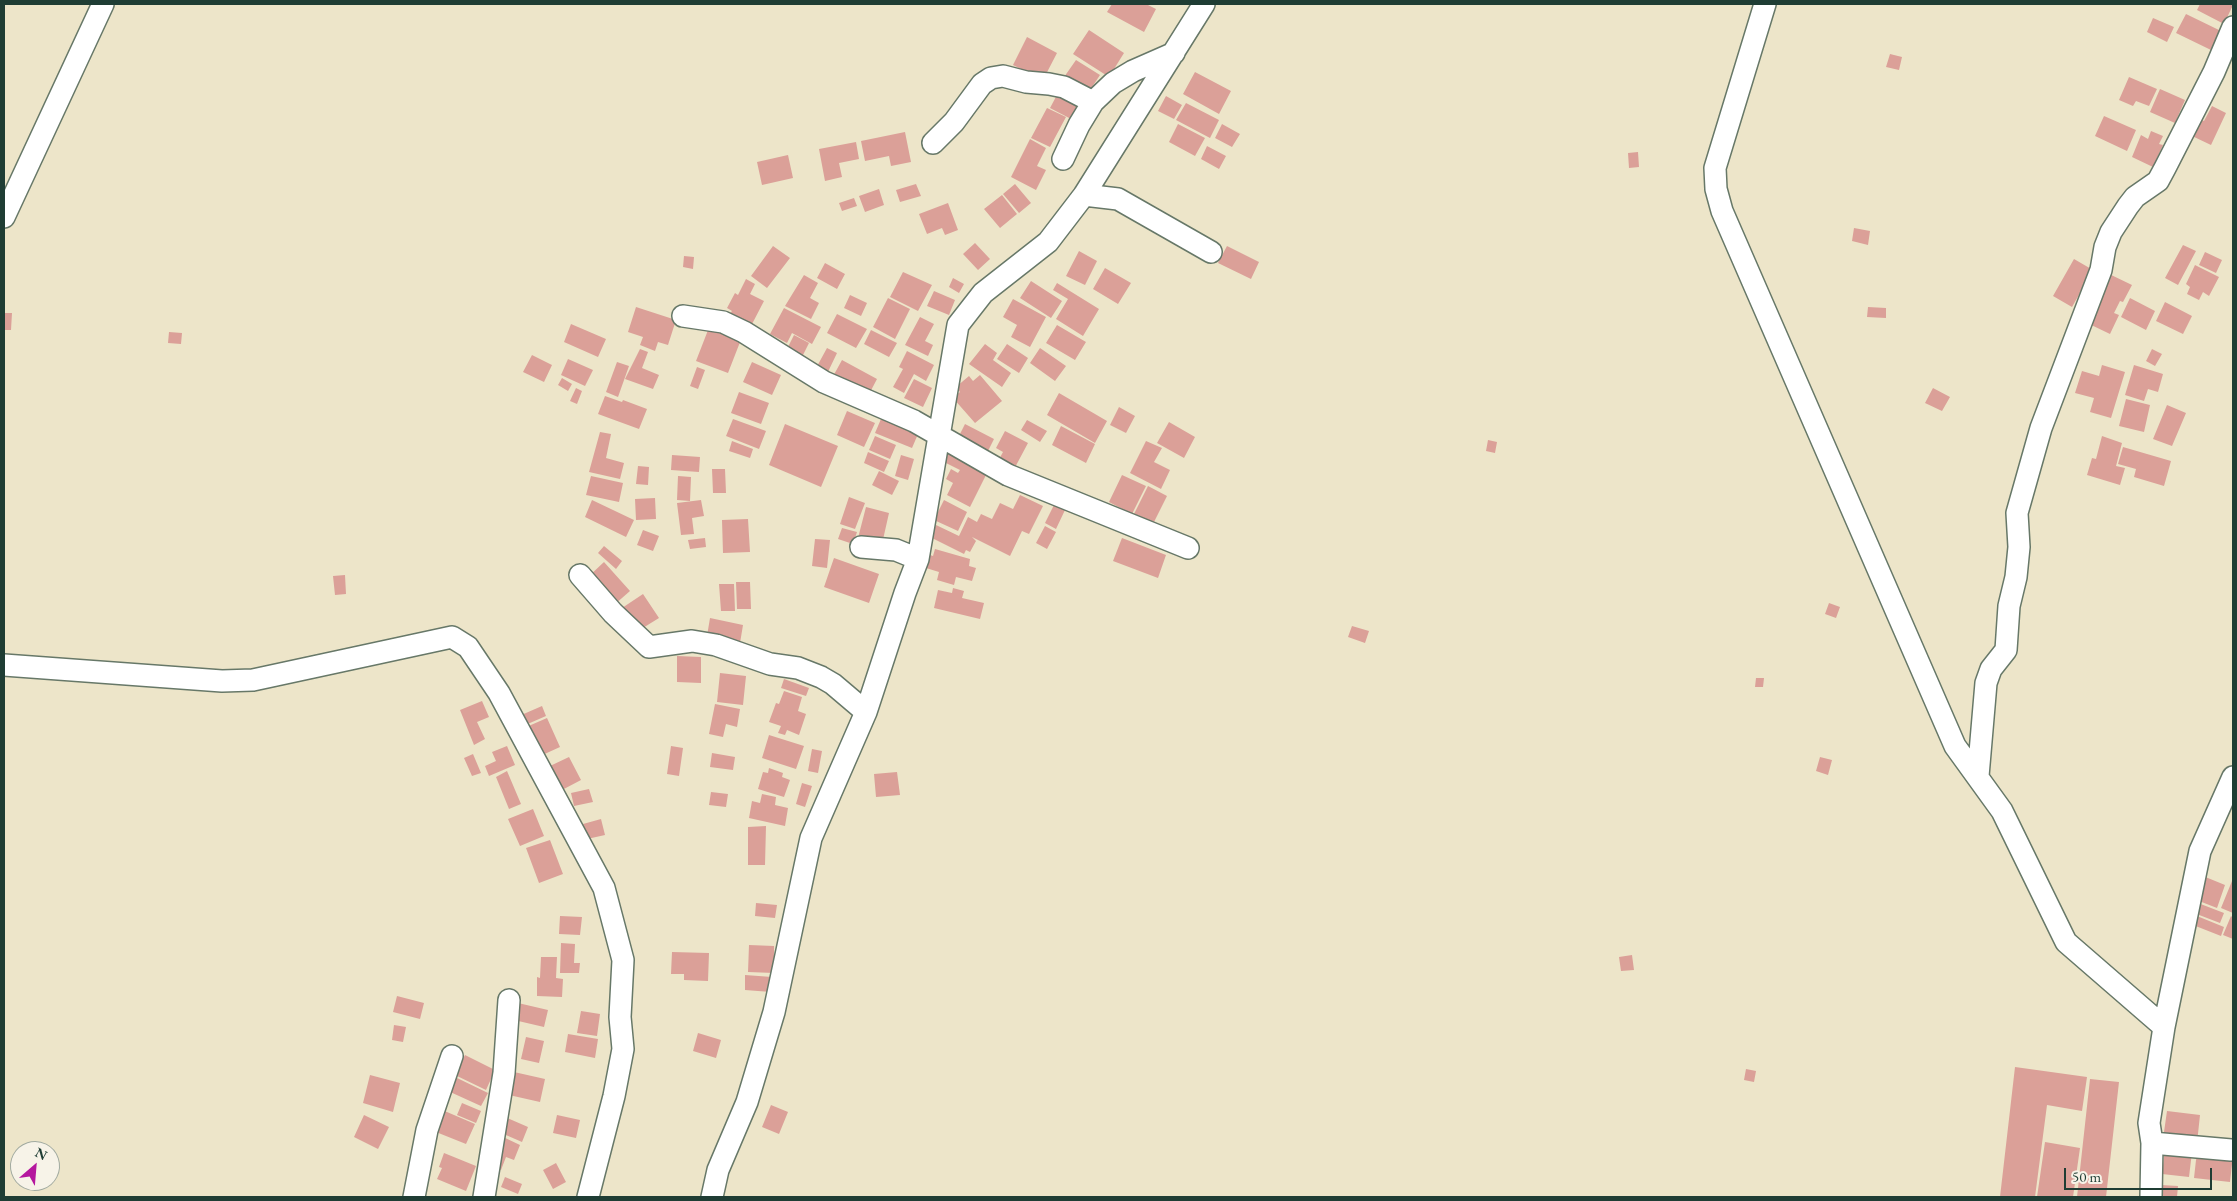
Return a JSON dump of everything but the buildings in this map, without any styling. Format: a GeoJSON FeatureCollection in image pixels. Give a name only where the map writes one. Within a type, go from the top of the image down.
{"type":"FeatureCollection","features":[{"type":"Feature","properties":{"kind":"street"},"geometry":{"type":"LineString","coordinates":[[4,217],[103,4]]}},
{"type":"Feature","properties":{"kind":"street"},"geometry":{"type":"LineString","coordinates":[[712,1197],[718,1170],[747,1102],[774,1012],[811,838],[866,712],[918,559],[958,325],[983,293],[1048,242],[1084,195],[1204,4]]}},
{"type":"Feature","properties":{"kind":"street"},"geometry":{"type":"LineString","coordinates":[[1765,4],[1715,168],[1716,189],[1722,211],[1955,746],[2002,810],[2066,942],[2164,1028]]}},
{"type":"Feature","properties":{"kind":"street"},"geometry":{"type":"LineString","coordinates":[[1978,776],[1986,684],[1991,669],[2006,650],[2010,606],[2016,577],[2018,547],[2017,513],[2041,428],[2101,270],[2105,247],[2111,232],[2128,206],[2136,197],[2158,181],[2166,168],[2214,72],[2233,28]]}},
{"type":"Feature","properties":{"kind":"street"},"geometry":{"type":"LineString","coordinates":[[1063,159],[1079,125],[1093,102],[1120,79],[1174,53]]}},
{"type":"Feature","properties":{"kind":"street"},"geometry":{"type":"LineString","coordinates":[[933,143],[954,122],[982,84],[990,78],[1003,76],[1026,82],[1064,87],[1093,102]]}},
{"type":"Feature","properties":{"kind":"street"},"geometry":{"type":"LineString","coordinates":[[1084,195],[1118,199],[1211,252]]}},
{"type":"Feature","properties":{"kind":"street"},"geometry":{"type":"LineString","coordinates":[[683,316],[723,322],[744,332],[824,382],[914,421],[1008,475],[1188,548]]}},
{"type":"Feature","properties":{"kind":"street"},"geometry":{"type":"LineString","coordinates":[[861,547],[896,550],[918,559]]}},
{"type":"Feature","properties":{"kind":"street"},"geometry":{"type":"LineString","coordinates":[[580,575],[618,618],[649,647],[692,641],[716,645],[770,664],[798,668],[833,684],[866,712]]}},
{"type":"Feature","properties":{"kind":"street"},"geometry":{"type":"LineString","coordinates":[[4,665],[222,681],[253,680],[452,637],[468,647],[499,693],[604,888],[623,960],[620,1017],[623,1049],[614,1096],[588,1197]]}},
{"type":"Feature","properties":{"kind":"street"},"geometry":{"type":"LineString","coordinates":[[2151,1197],[2152,1144],[2149,1123],[2164,1028],[2200,851],[2233,777]]}},
{"type":"Feature","properties":{"kind":"street"},"geometry":{"type":"LineString","coordinates":[[484,1197],[504,1073],[509,1000]]}},
{"type":"Feature","properties":{"kind":"street"},"geometry":{"type":"LineString","coordinates":[[421,1196],[427,1130],[452,1056]]}},
{"type":"Feature","properties":{"kind":"street"},"geometry":{"type":"LineString","coordinates":[[2152,1144],[2231,1150]]}}]}
